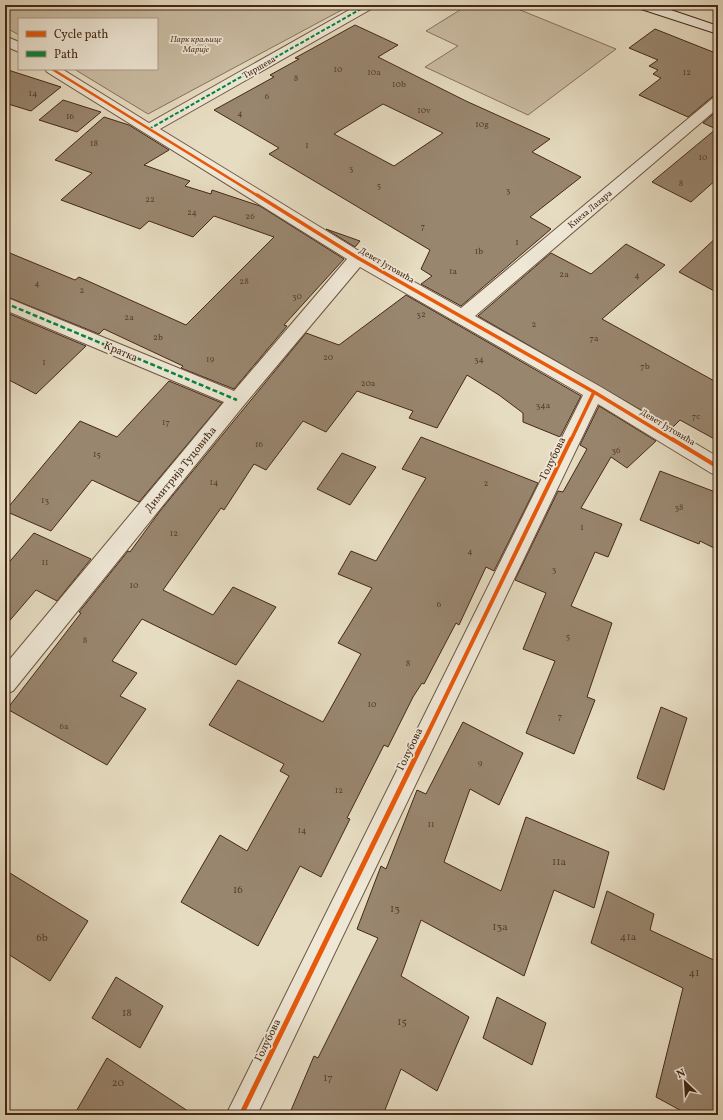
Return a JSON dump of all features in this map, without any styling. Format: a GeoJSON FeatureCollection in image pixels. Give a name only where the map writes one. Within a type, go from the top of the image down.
{"type":"FeatureCollection","features":[{"type":"Feature","properties":{"kind":"street","name":"Тиршева"},"geometry":{"type":"LineString","coordinates":[[149,129],[368,5]]}},
{"type":"Feature","properties":{"kind":"street"},"geometry":{"type":"LineString","coordinates":[[643,5],[718,30]]}},
{"type":"Feature","properties":{"kind":"street"},"geometry":{"type":"LineString","coordinates":[[5,40],[18,47]]}},
{"type":"Feature","properties":{"kind":"street","name":"Девет Југовића"},"geometry":{"type":"LineString","coordinates":[[54,70],[358,258],[594,392],[718,467]]}},
{"type":"Feature","properties":{"kind":"street","name":"Кнеза Лазара"},"geometry":{"type":"LineString","coordinates":[[462,317],[718,101]]}},
{"type":"Feature","properties":{"kind":"street","name":"Димитрија Туцовића"},"geometry":{"type":"LineString","coordinates":[[5,683],[237,400],[358,258]]}},
{"type":"Feature","properties":{"kind":"street","name":"Кратка"},"geometry":{"type":"LineString","coordinates":[[5,303],[237,400]]}},
{"type":"Feature","properties":{"kind":"street","name":"Голубова"},"geometry":{"type":"LineString","coordinates":[[241,1115],[594,392]]}},
{"type":"Feature","properties":{"kind":"green space","name":"Парк краљице Марије"},"geometry":{"type":"Polygon","coordinates":[[[5,5],[351,5],[148,114],[76,70],[158,70],[158,18],[18,18],[18,34],[5,27],[5,5]]]}},
{"type":"Feature","properties":{"kind":"green space"},"geometry":{"type":"Polygon","coordinates":[[[468,5],[508,5],[616,49],[528,115],[425,67],[458,46],[426,31],[468,5]]]}},
{"type":"Feature","properties":{"kind":"building"},"geometry":{"type":"Polygon","coordinates":[[[355,25],[398,45],[378,57],[466,101],[550,139],[532,152],[581,177],[530,217],[551,229],[461,306],[421,284],[432,276],[421,269],[430,250],[269,154],[279,148],[214,110],[274,77],[270,75],[299,59],[295,58],[355,25]],[[383,104],[334,134],[394,166],[443,133],[383,104]]]}},
{"type":"Feature","properties":{"kind":"building"},"geometry":{"type":"Polygon","coordinates":[[[655,29],[718,54],[718,96],[712,97],[688,117],[639,95],[661,78],[653,74],[658,70],[649,66],[658,60],[629,48],[655,29]]]}},
{"type":"Feature","properties":{"kind":"building"},"geometry":{"type":"Polygon","coordinates":[[[5,69],[61,87],[31,111],[5,103],[5,69]]]}},
{"type":"Feature","properties":{"kind":"building"},"geometry":{"type":"Polygon","coordinates":[[[63,100],[101,112],[77,132],[39,120],[63,100]]]}},
{"type":"Feature","properties":{"kind":"building"},"geometry":{"type":"Polygon","coordinates":[[[718,110],[718,178],[691,202],[652,182],[716,129],[703,123],[718,110]]]}},
{"type":"Feature","properties":{"kind":"building"},"geometry":{"type":"Polygon","coordinates":[[[104,117],[129,125],[169,150],[144,165],[190,181],[185,186],[211,194],[212,190],[260,206],[344,259],[284,325],[287,326],[234,389],[181,368],[183,366],[104,329],[99,334],[5,296],[5,251],[75,280],[79,277],[186,325],[274,237],[214,216],[193,237],[149,221],[140,229],[61,200],[92,173],[55,160],[104,117]]]}},
{"type":"Feature","properties":{"kind":"building"},"geometry":{"type":"Polygon","coordinates":[[[326,229],[360,241],[355,247],[326,229]]]}},
{"type":"Feature","properties":{"kind":"building"},"geometry":{"type":"Polygon","coordinates":[[[718,236],[718,293],[679,272],[718,236]]]}},
{"type":"Feature","properties":{"kind":"building"},"geometry":{"type":"Polygon","coordinates":[[[626,244],[665,265],[602,319],[718,383],[718,441],[680,420],[672,428],[478,316],[551,253],[591,274],[626,244]]]}},
{"type":"Feature","properties":{"kind":"building"},"geometry":{"type":"Polygon","coordinates":[[[406,295],[581,396],[560,437],[523,422],[523,413],[499,395],[467,375],[437,428],[409,418],[413,411],[357,391],[326,432],[303,421],[266,470],[254,464],[224,510],[221,508],[163,590],[213,615],[233,587],[276,607],[236,665],[142,619],[112,661],[137,673],[120,696],[146,709],[107,765],[7,709],[81,613],[79,612],[128,551],[130,552],[160,511],[306,333],[339,345],[406,295]]]}},
{"type":"Feature","properties":{"kind":"building"},"geometry":{"type":"Polygon","coordinates":[[[5,312],[86,346],[36,394],[5,378],[5,312]]]}},
{"type":"Feature","properties":{"kind":"building"},"geometry":{"type":"Polygon","coordinates":[[[169,381],[222,403],[139,502],[92,480],[51,531],[5,511],[80,421],[117,437],[169,381]]]}},
{"type":"Feature","properties":{"kind":"building"},"geometry":{"type":"Polygon","coordinates":[[[599,406],[656,441],[627,468],[611,457],[581,508],[622,524],[608,557],[595,552],[571,606],[612,623],[587,697],[595,700],[574,754],[526,733],[555,661],[523,649],[546,593],[515,580],[558,491],[563,492],[587,449],[580,445],[599,406]]]}},
{"type":"Feature","properties":{"kind":"building"},"geometry":{"type":"Polygon","coordinates":[[[421,437],[538,483],[494,571],[486,567],[459,625],[456,623],[424,684],[422,683],[413,697],[388,747],[384,745],[347,818],[350,819],[321,877],[300,866],[258,946],[181,902],[220,835],[247,851],[289,776],[280,771],[284,764],[209,725],[238,680],[323,722],[361,654],[338,643],[372,588],[338,574],[351,551],[376,561],[426,478],[402,469],[421,437]]]}},
{"type":"Feature","properties":{"kind":"building"},"geometry":{"type":"Polygon","coordinates":[[[342,453],[376,467],[350,505],[317,489],[342,453]]]}},
{"type":"Feature","properties":{"kind":"building"},"geometry":{"type":"Polygon","coordinates":[[[660,471],[718,493],[718,550],[700,541],[699,544],[640,520],[660,471]]]}},
{"type":"Feature","properties":{"kind":"building"},"geometry":{"type":"Polygon","coordinates":[[[34,533],[91,559],[57,601],[36,590],[5,626],[5,567],[34,533]]]}},
{"type":"Feature","properties":{"kind":"building"},"geometry":{"type":"Polygon","coordinates":[[[661,707],[687,718],[664,790],[637,778],[661,707]]]}},
{"type":"Feature","properties":{"kind":"building"},"geometry":{"type":"Polygon","coordinates":[[[463,722],[523,753],[499,805],[470,789],[444,862],[501,891],[526,817],[609,852],[594,908],[554,890],[524,976],[421,920],[401,976],[469,1017],[437,1091],[401,1069],[383,1115],[289,1115],[314,1056],[318,1058],[378,938],[357,929],[381,866],[386,869],[417,790],[426,794],[463,722]]]}},
{"type":"Feature","properties":{"kind":"building"},"geometry":{"type":"Polygon","coordinates":[[[5,870],[88,921],[50,981],[5,952],[5,870]]]}},
{"type":"Feature","properties":{"kind":"building"},"geometry":{"type":"Polygon","coordinates":[[[607,891],[654,914],[650,930],[718,962],[718,1115],[689,1115],[656,1097],[683,988],[591,943],[607,891]]]}},
{"type":"Feature","properties":{"kind":"building"},"geometry":{"type":"Polygon","coordinates":[[[116,977],[163,1006],[140,1048],[92,1018],[116,977]]]}},
{"type":"Feature","properties":{"kind":"building"},"geometry":{"type":"Polygon","coordinates":[[[497,997],[546,1023],[532,1065],[483,1038],[497,997]]]}},
{"type":"Feature","properties":{"kind":"building"},"geometry":{"type":"Polygon","coordinates":[[[107,1058],[194,1115],[74,1115],[107,1058]]]}},
{"type":"Feature","properties":{"kind":"marked path"},"geometry":{"type":"LineString","coordinates":[[149,129],[368,5]]}},
{"type":"Feature","properties":{"kind":"marked path"},"geometry":{"type":"LineString","coordinates":[[5,303],[237,400]]}},
{"type":"Feature","properties":{"kind":"cycle path"},"geometry":{"type":"LineString","coordinates":[[54,70],[358,258],[594,392],[718,467]]}},
{"type":"Feature","properties":{"kind":"cycle path"},"geometry":{"type":"LineString","coordinates":[[241,1115],[594,392]]}}]}
